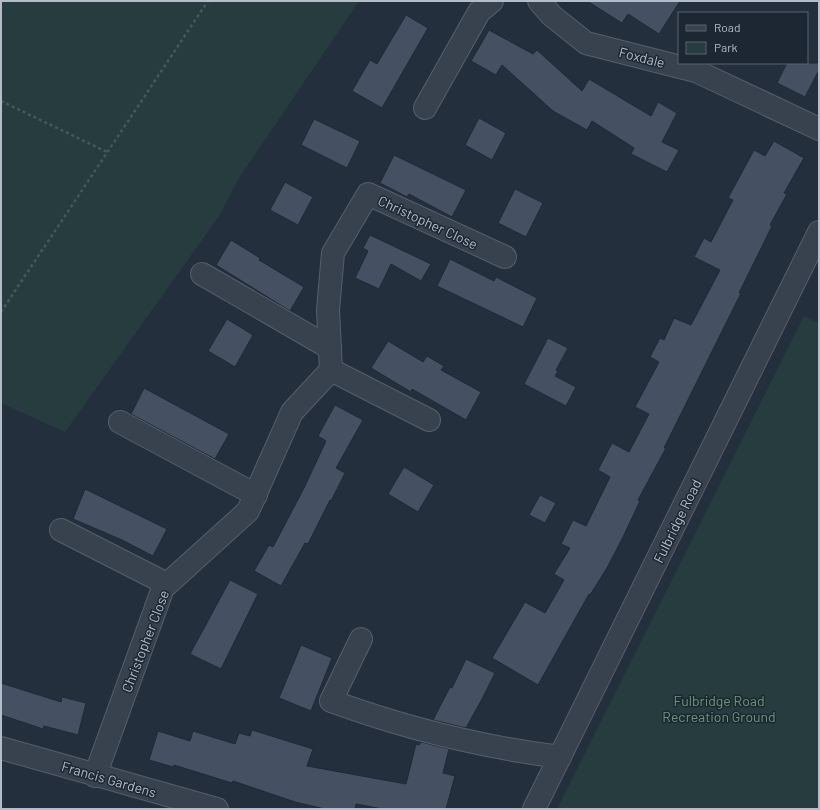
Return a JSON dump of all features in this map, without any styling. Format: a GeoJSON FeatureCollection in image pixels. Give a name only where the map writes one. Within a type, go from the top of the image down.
{"type":"FeatureCollection","features":[{"type":"Feature","properties":{"kind":"street"},"geometry":{"type":"LineString","coordinates":[[424,108],[479,12],[492,1]]}},
{"type":"Feature","properties":{"kind":"street","name":"Foxdale"},"geometry":{"type":"LineString","coordinates":[[540,1],[551,15],[586,43],[696,71],[819,129]]}},
{"type":"Feature","properties":{"kind":"street","name":"Christopher Close"},"geometry":{"type":"LineString","coordinates":[[95,776],[163,588],[248,511],[292,412],[331,370],[328,310],[333,253],[368,194],[505,257]]}},
{"type":"Feature","properties":{"kind":"street","name":"Fulbridge Road"},"geometry":{"type":"LineString","coordinates":[[534,809],[819,232]]}},
{"type":"Feature","properties":{"kind":"street"},"geometry":{"type":"LineString","coordinates":[[202,274],[330,348]]}},
{"type":"Feature","properties":{"kind":"street"},"geometry":{"type":"LineString","coordinates":[[331,370],[429,420]]}},
{"type":"Feature","properties":{"kind":"street"},"geometry":{"type":"LineString","coordinates":[[120,422],[256,494]]}},
{"type":"Feature","properties":{"kind":"street"},"geometry":{"type":"LineString","coordinates":[[61,530],[167,584]]}},
{"type":"Feature","properties":{"kind":"street"},"geometry":{"type":"LineString","coordinates":[[361,639],[331,701],[378,718],[506,750],[560,758]]}},
{"type":"Feature","properties":{"kind":"street","name":"Francis Gardens"},"geometry":{"type":"LineString","coordinates":[[1,748],[95,776],[217,809]]}},
{"type":"Feature","properties":{"kind":"path"},"geometry":{"type":"LineString","coordinates":[[1,312],[208,1]]}},
{"type":"Feature","properties":{"kind":"path"},"geometry":{"type":"LineString","coordinates":[[1,101],[107,152]]}},
{"type":"Feature","properties":{"kind":"green space"},"geometry":{"type":"Polygon","coordinates":[[[1,1],[359,1],[239,178],[219,216],[65,432],[1,403],[1,1]]]}},
{"type":"Feature","properties":{"kind":"green space","name":"Fulbridge Road Recreation Ground"},"geometry":{"type":"Polygon","coordinates":[[[804,316],[819,323],[819,809],[557,809],[804,316]]]}},
{"type":"Feature","properties":{"kind":"building"},"geometry":{"type":"Polygon","coordinates":[[[587,1],[680,1],[659,34],[628,14],[622,23],[587,1]]]}},
{"type":"Feature","properties":{"kind":"building"},"geometry":{"type":"Polygon","coordinates":[[[406,15],[428,28],[382,108],[352,91],[370,60],[377,64],[406,15]]]}},
{"type":"Feature","properties":{"kind":"building"},"geometry":{"type":"Polygon","coordinates":[[[489,30],[533,54],[537,50],[582,91],[589,79],[651,116],[658,102],[677,113],[662,142],[679,150],[667,172],[631,154],[634,148],[592,121],[587,130],[553,111],[502,65],[496,75],[471,61],[489,30]]]}},
{"type":"Feature","properties":{"kind":"building"},"geometry":{"type":"Polygon","coordinates":[[[819,63],[819,70],[805,97],[777,83],[786,64],[819,63]]]}},
{"type":"Feature","properties":{"kind":"building"},"geometry":{"type":"Polygon","coordinates":[[[479,118],[506,133],[492,160],[465,145],[479,118]]]}},
{"type":"Feature","properties":{"kind":"building"},"geometry":{"type":"Polygon","coordinates":[[[314,119],[360,141],[347,168],[301,145],[314,119]]]}},
{"type":"Feature","properties":{"kind":"building"},"geometry":{"type":"Polygon","coordinates":[[[774,141],[804,158],[784,193],[787,194],[770,225],[772,226],[739,293],[741,293],[664,448],[666,448],[638,500],[640,501],[624,535],[607,568],[590,595],[589,594],[538,685],[492,658],[525,602],[545,613],[564,580],[554,574],[570,548],[561,544],[573,520],[586,526],[610,477],[598,470],[612,443],[629,452],[649,414],[635,407],[659,362],[650,357],[660,338],[664,340],[674,318],[691,325],[720,270],[694,257],[704,238],[711,242],[733,200],[728,198],[754,150],[765,156],[774,141]]]}},
{"type":"Feature","properties":{"kind":"building"},"geometry":{"type":"Polygon","coordinates":[[[394,155],[466,190],[452,217],[409,194],[407,197],[380,183],[394,155]]]}},
{"type":"Feature","properties":{"kind":"building"},"geometry":{"type":"Polygon","coordinates":[[[285,182],[313,197],[298,225],[270,210],[285,182]]]}},
{"type":"Feature","properties":{"kind":"building"},"geometry":{"type":"Polygon","coordinates":[[[515,189],[543,203],[526,237],[498,223],[515,189]]]}},
{"type":"Feature","properties":{"kind":"building"},"geometry":{"type":"Polygon","coordinates":[[[370,235],[431,264],[421,281],[391,264],[379,289],[355,278],[368,251],[363,248],[370,235]]]}},
{"type":"Feature","properties":{"kind":"building"},"geometry":{"type":"Polygon","coordinates":[[[231,240],[260,258],[259,260],[304,287],[290,311],[216,265],[231,240]]]}},
{"type":"Feature","properties":{"kind":"building"},"geometry":{"type":"Polygon","coordinates":[[[450,259],[494,281],[496,277],[537,298],[523,327],[437,286],[450,259]]]}},
{"type":"Feature","properties":{"kind":"building"},"geometry":{"type":"Polygon","coordinates":[[[227,319],[253,335],[235,367],[208,351],[227,319]]]}},
{"type":"Feature","properties":{"kind":"building"},"geometry":{"type":"Polygon","coordinates":[[[548,338],[568,348],[556,370],[558,371],[555,376],[576,387],[566,406],[524,384],[548,338]]]}},
{"type":"Feature","properties":{"kind":"building"},"geometry":{"type":"Polygon","coordinates":[[[388,341],[423,362],[427,356],[444,366],[441,370],[481,392],[466,420],[412,389],[411,392],[371,368],[388,341]]]}},
{"type":"Feature","properties":{"kind":"building"},"geometry":{"type":"Polygon","coordinates":[[[144,388],[229,434],[215,459],[131,414],[144,388]]]}},
{"type":"Feature","properties":{"kind":"building"},"geometry":{"type":"Polygon","coordinates":[[[335,405],[363,420],[336,468],[345,473],[308,544],[305,543],[281,586],[254,571],[269,545],[273,547],[304,488],[326,441],[318,436],[335,405]]]}},
{"type":"Feature","properties":{"kind":"building"},"geometry":{"type":"Polygon","coordinates":[[[404,467],[434,485],[418,512],[388,494],[404,467]]]}},
{"type":"Feature","properties":{"kind":"building"},"geometry":{"type":"Polygon","coordinates":[[[85,489],[167,529],[153,556],[122,540],[73,519],[85,489]]]}},
{"type":"Feature","properties":{"kind":"building"},"geometry":{"type":"Polygon","coordinates":[[[540,495],[556,503],[545,523],[529,515],[540,495]]]}},
{"type":"Feature","properties":{"kind":"building"},"geometry":{"type":"Polygon","coordinates":[[[230,580],[258,594],[221,669],[190,654],[230,580]]]}},
{"type":"Feature","properties":{"kind":"building"},"geometry":{"type":"Polygon","coordinates":[[[301,645],[332,658],[311,711],[279,698],[301,645]]]}},
{"type":"Feature","properties":{"kind":"building"},"geometry":{"type":"Polygon","coordinates":[[[466,659],[495,673],[483,697],[466,728],[433,720],[450,687],[452,688],[466,659]]]}},
{"type":"Feature","properties":{"kind":"building"},"geometry":{"type":"Polygon","coordinates":[[[1,683],[61,702],[62,697],[86,703],[78,735],[44,726],[43,729],[1,715],[1,683]]]}},
{"type":"Feature","properties":{"kind":"building"},"geometry":{"type":"Polygon","coordinates":[[[252,730],[313,749],[307,766],[406,784],[416,744],[419,745],[421,742],[449,749],[443,773],[455,776],[446,809],[383,809],[356,804],[355,809],[325,809],[295,802],[233,781],[232,783],[174,765],[173,767],[149,760],[158,731],[190,741],[193,731],[235,744],[239,733],[250,736],[252,730]]]}}]}
